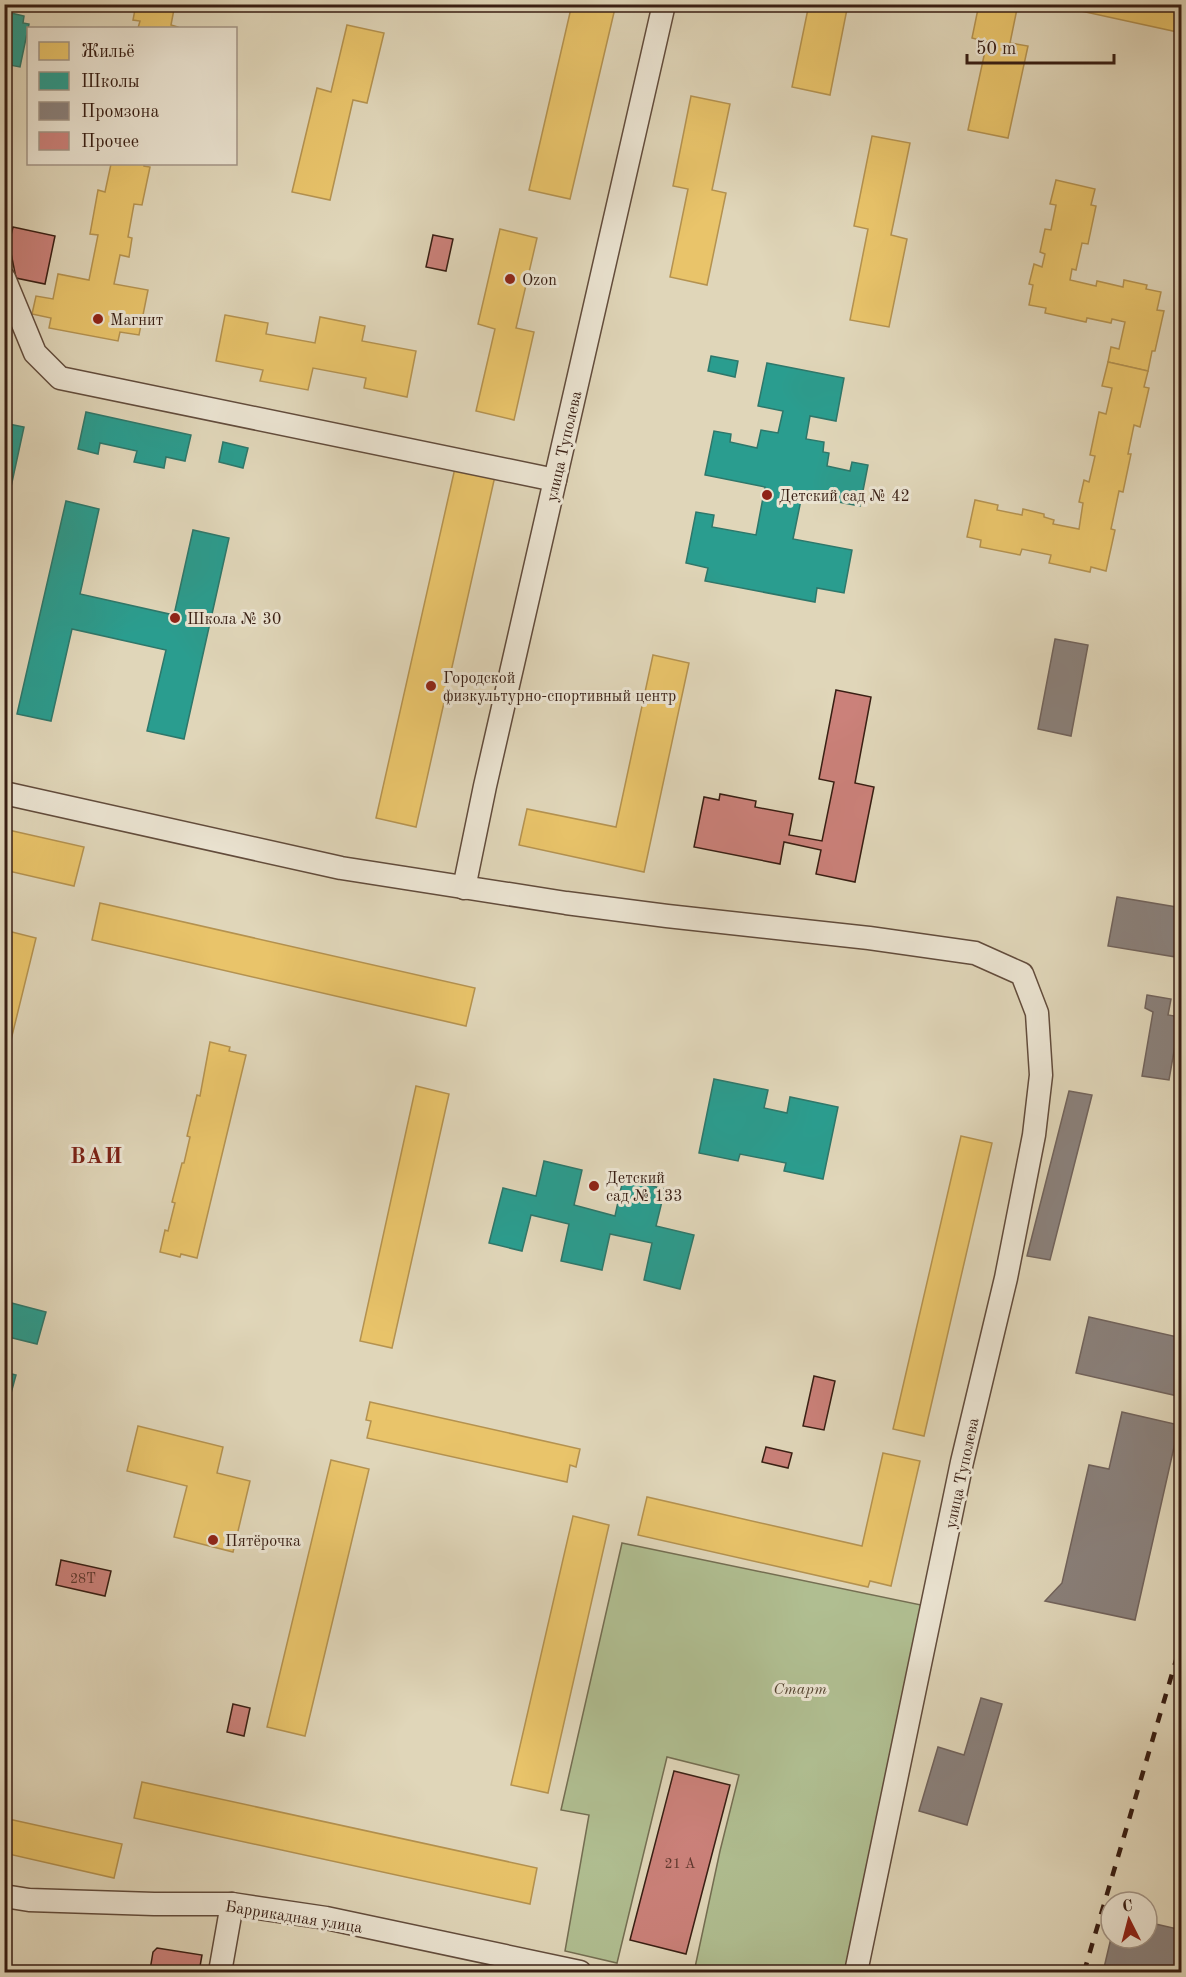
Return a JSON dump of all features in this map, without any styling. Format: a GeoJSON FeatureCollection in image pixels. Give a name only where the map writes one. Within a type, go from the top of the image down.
{"type":"FeatureCollection","features":[{"type":"Feature","properties":{"kind":"street","name":"улица Туполева"},"geometry":{"type":"LineString","coordinates":[[664,4],[485,786],[464,888],[667,916],[869,938],[975,953],[1022,974],[1037,1013],[1041,1075],[1034,1135],[1006,1278],[962,1462],[856,1972]]}},
{"type":"Feature","properties":{"kind":"street"},"geometry":{"type":"LineString","coordinates":[[4,278],[35,353],[60,378],[555,480]]}},
{"type":"Feature","properties":{"kind":"street"},"geometry":{"type":"LineString","coordinates":[[4,793],[341,868],[464,888]]}},
{"type":"Feature","properties":{"kind":"street","name":"Баррикадная улица"},"geometry":{"type":"LineString","coordinates":[[4,1896],[63,1902],[232,1904],[326,1918],[580,1972]]}},
{"type":"Feature","properties":{"kind":"street"},"geometry":{"type":"LineString","coordinates":[[220,1972],[232,1904]]}},
{"type":"Feature","properties":{"kind":"green space","name":"Старт"},"geometry":{"type":"Polygon","coordinates":[[[622,1543],[926,1606],[845,1972],[694,1972],[739,1775],[667,1757],[617,1963],[565,1951],[589,1815],[561,1810],[622,1543]]]}},
{"type":"Feature","properties":{"kind":"building: Жильё"},"geometry":{"type":"Polygon","coordinates":[[[136,4],[175,4],[171,25],[178,27],[138,27],[140,21],[133,20],[136,4]]]}},
{"type":"Feature","properties":{"kind":"building: Жильё"},"geometry":{"type":"Polygon","coordinates":[[[572,4],[616,4],[570,199],[529,190],[572,4]]]}},
{"type":"Feature","properties":{"kind":"building: Жильё"},"geometry":{"type":"Polygon","coordinates":[[[809,4],[848,4],[830,95],[792,87],[809,4]]]}},
{"type":"Feature","properties":{"kind":"building: Жильё"},"geometry":{"type":"Polygon","coordinates":[[[979,4],[1018,4],[1010,43],[1028,46],[1008,138],[968,130],[987,42],[972,38],[979,4]]]}},
{"type":"Feature","properties":{"kind":"building: Жильё"},"geometry":{"type":"Polygon","coordinates":[[[1068,4],[1182,4],[1182,33],[1067,8],[1068,4]]]}},
{"type":"Feature","properties":{"kind":"building: Жильё"},"geometry":{"type":"Polygon","coordinates":[[[347,25],[384,33],[367,103],[353,100],[330,200],[292,192],[317,88],[331,92],[347,25]]]}},
{"type":"Feature","properties":{"kind":"building: Жильё"},"geometry":{"type":"Polygon","coordinates":[[[691,96],[730,104],[712,190],[726,193],[707,285],[670,277],[688,189],[673,186],[691,96]]]}},
{"type":"Feature","properties":{"kind":"building: Жильё"},"geometry":{"type":"Polygon","coordinates":[[[872,136],[910,143],[891,235],[907,239],[889,327],[850,320],[868,229],[854,226],[872,136]]]}},
{"type":"Feature","properties":{"kind":"building: Жильё"},"geometry":{"type":"Polygon","coordinates":[[[111,165],[150,167],[142,205],[134,204],[128,237],[132,238],[129,257],[120,255],[114,284],[148,290],[139,335],[120,332],[118,341],[49,328],[51,318],[32,314],[36,296],[53,299],[58,274],[89,280],[98,235],[90,234],[98,190],[105,192],[111,165]]]}},
{"type":"Feature","properties":{"kind":"building: Жильё"},"geometry":{"type":"Polygon","coordinates":[[[1056,180],[1095,189],[1091,205],[1096,206],[1088,244],[1082,243],[1076,270],[1072,269],[1070,280],[1096,286],[1097,281],[1123,287],[1124,280],[1147,285],[1146,289],[1161,292],[1157,310],[1164,311],[1148,371],[1108,362],[1111,347],[1119,349],[1125,322],[1112,319],[1111,323],[1087,318],[1086,322],[1045,313],[1046,308],[1029,305],[1033,285],[1029,284],[1034,264],[1042,267],[1045,254],[1040,252],[1045,229],[1051,230],[1056,205],[1050,204],[1056,180]]]}},
{"type":"Feature","properties":{"kind":"building: Жильё"},"geometry":{"type":"Polygon","coordinates":[[[500,229],[537,238],[516,328],[534,332],[514,420],[476,411],[495,329],[478,324],[500,229]]]}},
{"type":"Feature","properties":{"kind":"building: Жильё"},"geometry":{"type":"Polygon","coordinates":[[[225,315],[268,323],[266,334],[315,343],[320,317],[365,326],[362,341],[416,351],[407,397],[364,388],[366,378],[313,368],[308,390],[260,381],[263,370],[216,361],[225,315]]]}},
{"type":"Feature","properties":{"kind":"building: Жильё"},"geometry":{"type":"Polygon","coordinates":[[[1108,362],[1148,371],[1144,387],[1149,388],[1140,427],[1134,425],[1123,492],[1119,491],[1111,529],[1115,530],[1106,571],[1091,567],[1090,572],[1049,563],[1051,555],[1022,549],[1020,555],[980,547],[981,540],[967,537],[975,500],[998,505],[997,510],[1022,515],[1023,509],[1044,514],[1044,517],[1054,520],[1053,524],[1079,529],[1083,503],[1079,502],[1084,480],[1089,482],[1095,456],[1090,455],[1099,412],[1106,414],[1112,388],[1102,386],[1108,362]]]}},
{"type":"Feature","properties":{"kind":"building: Жильё"},"geometry":{"type":"Polygon","coordinates":[[[455,468],[495,476],[416,827],[376,818],[455,468]]]}},
{"type":"Feature","properties":{"kind":"building: Жильё"},"geometry":{"type":"Polygon","coordinates":[[[653,655],[689,663],[644,872],[519,845],[527,809],[616,827],[653,655]]]}},
{"type":"Feature","properties":{"kind":"building: Жильё"},"geometry":{"type":"Polygon","coordinates":[[[4,829],[84,847],[74,886],[4,870],[4,829]]]}},
{"type":"Feature","properties":{"kind":"building: Жильё"},"geometry":{"type":"Polygon","coordinates":[[[100,903],[475,988],[466,1026],[92,940],[100,903]]]}},
{"type":"Feature","properties":{"kind":"building: Жильё"},"geometry":{"type":"Polygon","coordinates":[[[4,930],[36,938],[10,1044],[4,1042],[4,930]]]}},
{"type":"Feature","properties":{"kind":"building: Жильё"},"geometry":{"type":"Polygon","coordinates":[[[210,1042],[230,1047],[229,1051],[246,1055],[197,1258],[181,1254],[180,1257],[160,1252],[175,1203],[172,1202],[182,1163],[184,1163],[190,1137],[187,1136],[197,1095],[200,1096],[210,1042]]]}},
{"type":"Feature","properties":{"kind":"building: Жильё"},"geometry":{"type":"Polygon","coordinates":[[[416,1086],[449,1094],[392,1348],[360,1341],[416,1086]]]}},
{"type":"Feature","properties":{"kind":"building: Жильё"},"geometry":{"type":"Polygon","coordinates":[[[961,1136],[992,1143],[924,1436],[893,1429],[961,1136]]]}},
{"type":"Feature","properties":{"kind":"building: Жильё"},"geometry":{"type":"Polygon","coordinates":[[[370,1402],[580,1449],[576,1467],[570,1465],[567,1482],[367,1438],[371,1421],[366,1420],[370,1402]]]}},
{"type":"Feature","properties":{"kind":"building: Жильё"},"geometry":{"type":"Polygon","coordinates":[[[138,1426],[223,1447],[217,1473],[250,1481],[233,1552],[174,1537],[187,1486],[127,1471],[138,1426]]]}},
{"type":"Feature","properties":{"kind":"building: Жильё"},"geometry":{"type":"Polygon","coordinates":[[[883,1453],[920,1461],[891,1586],[870,1581],[868,1587],[638,1535],[647,1497],[862,1546],[883,1453]]]}},
{"type":"Feature","properties":{"kind":"building: Жильё"},"geometry":{"type":"Polygon","coordinates":[[[331,1460],[369,1469],[305,1736],[267,1727],[331,1460]]]}},
{"type":"Feature","properties":{"kind":"building: Жильё"},"geometry":{"type":"Polygon","coordinates":[[[573,1516],[609,1525],[548,1793],[511,1785],[573,1516]]]}},
{"type":"Feature","properties":{"kind":"building: Жильё"},"geometry":{"type":"Polygon","coordinates":[[[142,1782],[537,1868],[530,1904],[134,1818],[142,1782]]]}},
{"type":"Feature","properties":{"kind":"building: Жильё"},"geometry":{"type":"Polygon","coordinates":[[[4,1818],[122,1844],[114,1878],[4,1853],[4,1818]]]}},
{"type":"Feature","properties":{"kind":"building: Жильё"},"geometry":{"type":"Polygon","coordinates":[[[265,1969],[289,1972],[265,1972],[265,1969]]]}},
{"type":"Feature","properties":{"kind":"building: Школы"},"geometry":{"type":"Polygon","coordinates":[[[11,13],[24,16],[23,23],[29,24],[20,67],[4,64],[4,18],[9,19],[11,13]]]}},
{"type":"Feature","properties":{"kind":"building: Школы"},"geometry":{"type":"Polygon","coordinates":[[[711,356],[738,361],[735,377],[708,371],[711,356]]]}},
{"type":"Feature","properties":{"kind":"building: Школы"},"geometry":{"type":"Polygon","coordinates":[[[767,363],[844,378],[836,421],[810,416],[806,439],[824,442],[823,452],[829,453],[827,466],[850,471],[852,462],[868,465],[860,506],[802,495],[793,539],[852,550],[844,593],[817,588],[815,602],[705,581],[708,568],[686,563],[696,512],[714,515],[712,527],[756,535],[765,487],[705,475],[714,431],[731,434],[730,442],[757,448],[761,430],[778,433],[783,411],[758,406],[767,363]]]}},
{"type":"Feature","properties":{"kind":"building: Школы"},"geometry":{"type":"Polygon","coordinates":[[[86,412],[191,435],[185,461],[166,457],[164,468],[134,462],[137,451],[100,443],[98,454],[78,449],[86,412]]]}},
{"type":"Feature","properties":{"kind":"building: Школы"},"geometry":{"type":"Polygon","coordinates":[[[4,423],[24,427],[4,519],[4,423]]]}},
{"type":"Feature","properties":{"kind":"building: Школы"},"geometry":{"type":"Polygon","coordinates":[[[223,442],[248,448],[243,468],[219,462],[223,442]]]}},
{"type":"Feature","properties":{"kind":"building: Школы"},"geometry":{"type":"Polygon","coordinates":[[[66,501],[99,509],[80,594],[174,615],[193,530],[229,538],[184,739],[147,731],[166,650],[72,629],[51,721],[17,714],[66,501]]]}},
{"type":"Feature","properties":{"kind":"building: Школы"},"geometry":{"type":"Polygon","coordinates":[[[714,1079],[768,1090],[764,1108],[787,1113],[790,1097],[838,1107],[823,1179],[784,1171],[786,1163],[740,1154],[738,1161],[699,1153],[714,1079]]]}},
{"type":"Feature","properties":{"kind":"building: Школы"},"geometry":{"type":"Polygon","coordinates":[[[544,1161],[582,1170],[574,1205],[615,1216],[623,1179],[665,1189],[656,1226],[694,1235],[680,1289],[644,1280],[652,1243],[610,1234],[602,1270],[561,1261],[569,1224],[531,1215],[522,1251],[489,1243],[503,1188],[536,1196],[544,1161]]]}},
{"type":"Feature","properties":{"kind":"building: Школы"},"geometry":{"type":"Polygon","coordinates":[[[4,1301],[46,1312],[37,1344],[4,1336],[4,1301]]]}},
{"type":"Feature","properties":{"kind":"building: Школы"},"geometry":{"type":"Polygon","coordinates":[[[4,1372],[16,1375],[7,1408],[4,1407],[4,1372]]]}},
{"type":"Feature","properties":{"kind":"building: Промзона"},"geometry":{"type":"Polygon","coordinates":[[[1055,639],[1088,645],[1071,736],[1038,729],[1055,639]]]}},
{"type":"Feature","properties":{"kind":"building: Промзона"},"geometry":{"type":"Polygon","coordinates":[[[1117,897],[1182,908],[1182,958],[1108,946],[1117,897]]]}},
{"type":"Feature","properties":{"kind":"building: Промзона"},"geometry":{"type":"Polygon","coordinates":[[[1147,995],[1171,999],[1168,1015],[1180,1017],[1169,1080],[1142,1076],[1153,1012],[1145,1008],[1147,995]]]}},
{"type":"Feature","properties":{"kind":"building: Промзона"},"geometry":{"type":"Polygon","coordinates":[[[1069,1091],[1092,1095],[1050,1260],[1027,1256],[1069,1091]]]}},
{"type":"Feature","properties":{"kind":"building: Промзона"},"geometry":{"type":"Polygon","coordinates":[[[1089,1317],[1182,1338],[1182,1397],[1076,1373],[1089,1317]]]}},
{"type":"Feature","properties":{"kind":"building: Промзона"},"geometry":{"type":"Polygon","coordinates":[[[1122,1412],[1179,1425],[1135,1620],[1045,1601],[1062,1583],[1089,1465],[1109,1469],[1122,1412]]]}},
{"type":"Feature","properties":{"kind":"building: Промзона"},"geometry":{"type":"Polygon","coordinates":[[[981,1698],[1002,1704],[967,1825],[919,1811],[938,1747],[964,1755],[981,1698]]]}},
{"type":"Feature","properties":{"kind":"building: Промзона"},"geometry":{"type":"Polygon","coordinates":[[[1182,1794],[1182,1822],[1175,1821],[1182,1794]]]}},
{"type":"Feature","properties":{"kind":"building: Промзона"},"geometry":{"type":"Polygon","coordinates":[[[1159,1925],[1182,1930],[1182,1972],[1103,1972],[1108,1950],[1159,1950],[1159,1925]]]}},
{"type":"Feature","properties":{"kind":"building: Прочее"},"geometry":{"type":"Polygon","coordinates":[[[13,227],[55,236],[45,284],[16,278],[9,243],[13,227]]]}},
{"type":"Feature","properties":{"kind":"building: Прочее"},"geometry":{"type":"Polygon","coordinates":[[[433,235],[453,239],[446,271],[426,267],[433,235]]]}},
{"type":"Feature","properties":{"kind":"building: Прочее"},"geometry":{"type":"Polygon","coordinates":[[[836,690],[871,697],[855,783],[874,787],[855,882],[816,874],[821,850],[784,842],[780,864],[694,847],[704,797],[719,800],[720,794],[756,801],[755,807],[793,814],[789,835],[822,841],[834,782],[819,779],[836,690]]]}},
{"type":"Feature","properties":{"kind":"building: Прочее"},"geometry":{"type":"Polygon","coordinates":[[[814,1376],[835,1381],[824,1430],[803,1426],[814,1376]]]}},
{"type":"Feature","properties":{"kind":"building: Прочее"},"geometry":{"type":"Polygon","coordinates":[[[766,1447],[792,1453],[788,1468],[762,1462],[766,1447]]]}},
{"type":"Feature","properties":{"kind":"building: Прочее"},"geometry":{"type":"Polygon","coordinates":[[[61,1560],[111,1571],[105,1596],[56,1585],[61,1560]]]}},
{"type":"Feature","properties":{"kind":"building: Прочее"},"geometry":{"type":"Polygon","coordinates":[[[233,1704],[250,1708],[244,1736],[227,1732],[233,1704]]]}},
{"type":"Feature","properties":{"kind":"building: Прочее"},"geometry":{"type":"Polygon","coordinates":[[[674,1771],[730,1785],[686,1954],[630,1940],[674,1771]]]}},
{"type":"Feature","properties":{"kind":"building: Прочее"},"geometry":{"type":"Polygon","coordinates":[[[157,1948],[202,1955],[199,1972],[150,1970],[153,1952],[157,1948]]]}},
{"type":"Feature","properties":{"kind":"railway"},"geometry":{"type":"LineString","coordinates":[[1084,1972],[1182,1640]]}},
{"type":"Feature","properties":{"kind":"place","name":"Ozon"},"geometry":{"type":"Point","coordinates":[510,279]}},
{"type":"Feature","properties":{"kind":"place","name":"Магнит"},"geometry":{"type":"Point","coordinates":[98,319]}},
{"type":"Feature","properties":{"kind":"place","name":"Детский сад № 42"},"geometry":{"type":"Point","coordinates":[767,495]}},
{"type":"Feature","properties":{"kind":"place","name":"Школа № 30"},"geometry":{"type":"Point","coordinates":[175,618]}},
{"type":"Feature","properties":{"kind":"place","name":"Городской физкультурно-спортивный центр"},"geometry":{"type":"Point","coordinates":[431,686]}},
{"type":"Feature","properties":{"kind":"place","name":"Детский сад № 133"},"geometry":{"type":"Point","coordinates":[594,1186]}},
{"type":"Feature","properties":{"kind":"place","name":"Пятёрочка"},"geometry":{"type":"Point","coordinates":[213,1540]}},
{"type":"Feature","properties":{"kind":"district","name":"ВАИ"},"geometry":{"type":"Point","coordinates":[97,1155]}}]}
